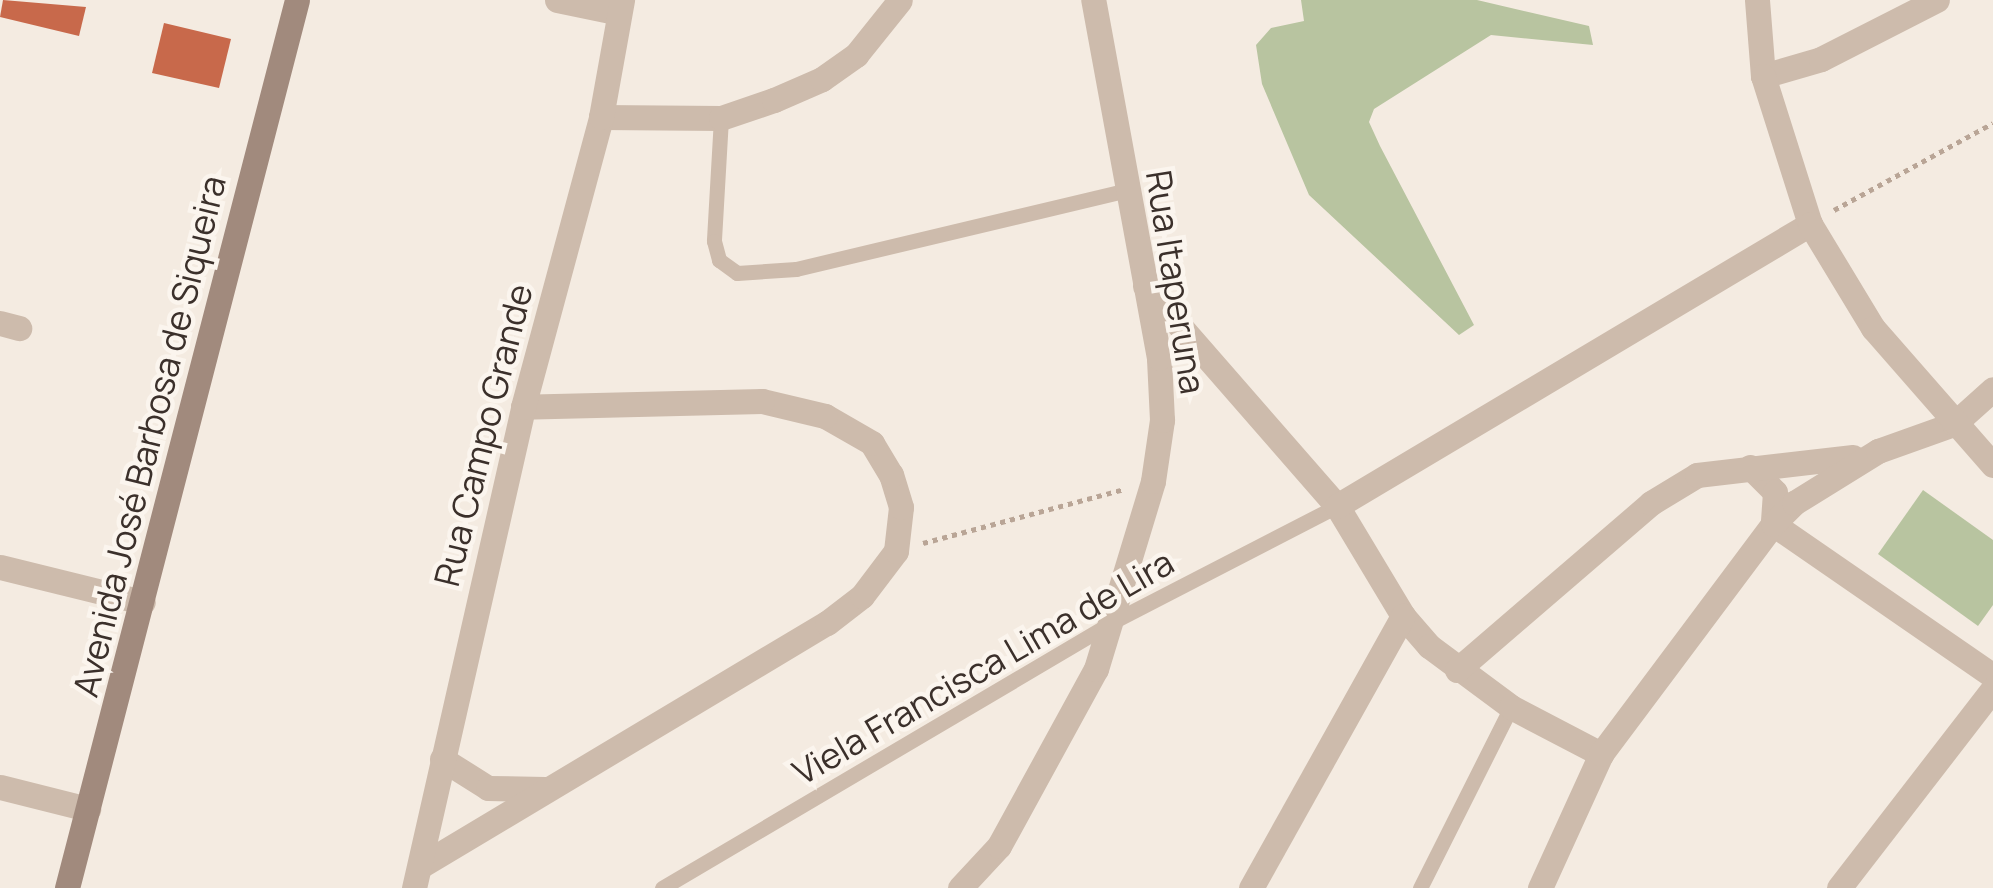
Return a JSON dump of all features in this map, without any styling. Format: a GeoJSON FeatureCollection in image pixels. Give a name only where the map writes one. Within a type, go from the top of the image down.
{"type":"FeatureCollection","features":[{"type":"Feature","properties":{"kind":"main road","name":"Avenida José Barbosa de Siqueira"},"geometry":{"type":"LineString","coordinates":[[67,888],[297,0]]}},
{"type":"Feature","properties":{"kind":"street"},"geometry":{"type":"LineString","coordinates":[[557,0],[621,7]]}},
{"type":"Feature","properties":{"kind":"street"},"geometry":{"type":"LineString","coordinates":[[602,117],[722,118],[822,79],[880,32],[900,0]]}},
{"type":"Feature","properties":{"kind":"street","name":"Rua Itaperuna"},"geometry":{"type":"LineString","coordinates":[[960,888],[999,846],[1096,670],[1116,620],[1153,481],[1162,420],[1160,358],[1143,284],[1093,0]]}},
{"type":"Feature","properties":{"kind":"street"},"geometry":{"type":"LineString","coordinates":[[1757,0],[1763,76],[1817,220],[1873,328],[1993,465]]}},
{"type":"Feature","properties":{"kind":"street"},"geometry":{"type":"LineString","coordinates":[[1763,76],[1821,59],[1937,0]]}},
{"type":"Feature","properties":{"kind":"street","name":"Rua Campo Grande"},"geometry":{"type":"LineString","coordinates":[[418,877],[523,407],[602,117],[621,7]]}},
{"type":"Feature","properties":{"kind":"street"},"geometry":{"type":"LineString","coordinates":[[1337,506],[1817,220]]}},
{"type":"Feature","properties":{"kind":"street"},"geometry":{"type":"LineString","coordinates":[[1143,284],[1244,391],[1337,506],[1403,616],[1456,670],[1511,707],[1601,754]]}},
{"type":"Feature","properties":{"kind":"street"},"geometry":{"type":"LineString","coordinates":[[1456,670],[1651,503],[1697,475],[1750,466],[1828,464],[1878,451],[1954,424],[1993,390]]}},
{"type":"Feature","properties":{"kind":"street"},"geometry":{"type":"LineString","coordinates":[[418,877],[545,789],[826,623],[862,596],[896,550],[901,507],[891,476],[872,443],[824,416],[762,401],[523,407]]}},
{"type":"Feature","properties":{"kind":"street"},"geometry":{"type":"LineString","coordinates":[[1540,888],[1601,754],[1773,524],[1794,503],[1878,451]]}},
{"type":"Feature","properties":{"kind":"street"},"geometry":{"type":"LineString","coordinates":[[1750,466],[1775,492],[1773,524]]}},
{"type":"Feature","properties":{"kind":"street"},"geometry":{"type":"LineString","coordinates":[[1773,524],[1993,676]]}},
{"type":"Feature","properties":{"kind":"street"},"geometry":{"type":"LineString","coordinates":[[0,567],[143,602]]}},
{"type":"Feature","properties":{"kind":"street"},"geometry":{"type":"LineString","coordinates":[[1250,888],[1403,616]]}},
{"type":"Feature","properties":{"kind":"street"},"geometry":{"type":"LineString","coordinates":[[1839,888],[1993,689]]}},
{"type":"Feature","properties":{"kind":"street"},"geometry":{"type":"LineString","coordinates":[[442,759],[488,788],[545,789]]}},
{"type":"Feature","properties":{"kind":"street"},"geometry":{"type":"LineString","coordinates":[[0,786],[88,809]]}},
{"type":"Feature","properties":{"kind":"lane"},"geometry":{"type":"LineString","coordinates":[[722,118],[714,241],[718,260],[737,273],[796,269],[1127,190]]}},
{"type":"Feature","properties":{"kind":"lane","name":"Viela Francisca Lima de Lira"},"geometry":{"type":"LineString","coordinates":[[662,888],[1116,620],[1337,506]]}},
{"type":"Feature","properties":{"kind":"lane"},"geometry":{"type":"LineString","coordinates":[[1420,888],[1511,707]]}},
{"type":"Feature","properties":{"kind":"path"},"geometry":{"type":"LineString","coordinates":[[1817,220],[1993,123]]}},
{"type":"Feature","properties":{"kind":"path"},"geometry":{"type":"LineString","coordinates":[[896,550],[1153,481]]}},
{"type":"Feature","properties":{"kind":"green space"},"geometry":{"type":"Polygon","coordinates":[[[1301,0],[1477,0],[1589,26],[1593,45],[1491,35],[1374,109],[1369,122],[1380,146],[1474,325],[1459,335],[1309,195],[1262,84],[1256,45],[1271,28],[1304,21],[1301,0]]]}},
{"type":"Feature","properties":{"kind":"green space"},"geometry":{"type":"Polygon","coordinates":[[[1923,490],[1993,540],[1993,605],[1978,626],[1878,554],[1923,490]]]}},
{"type":"Feature","properties":{"kind":"building"},"geometry":{"type":"Polygon","coordinates":[[[3,0],[86,7],[79,36],[0,17],[3,0]]]}},
{"type":"Feature","properties":{"kind":"building"},"geometry":{"type":"Polygon","coordinates":[[[164,23],[231,39],[219,88],[152,73],[164,23]]]}}]}
